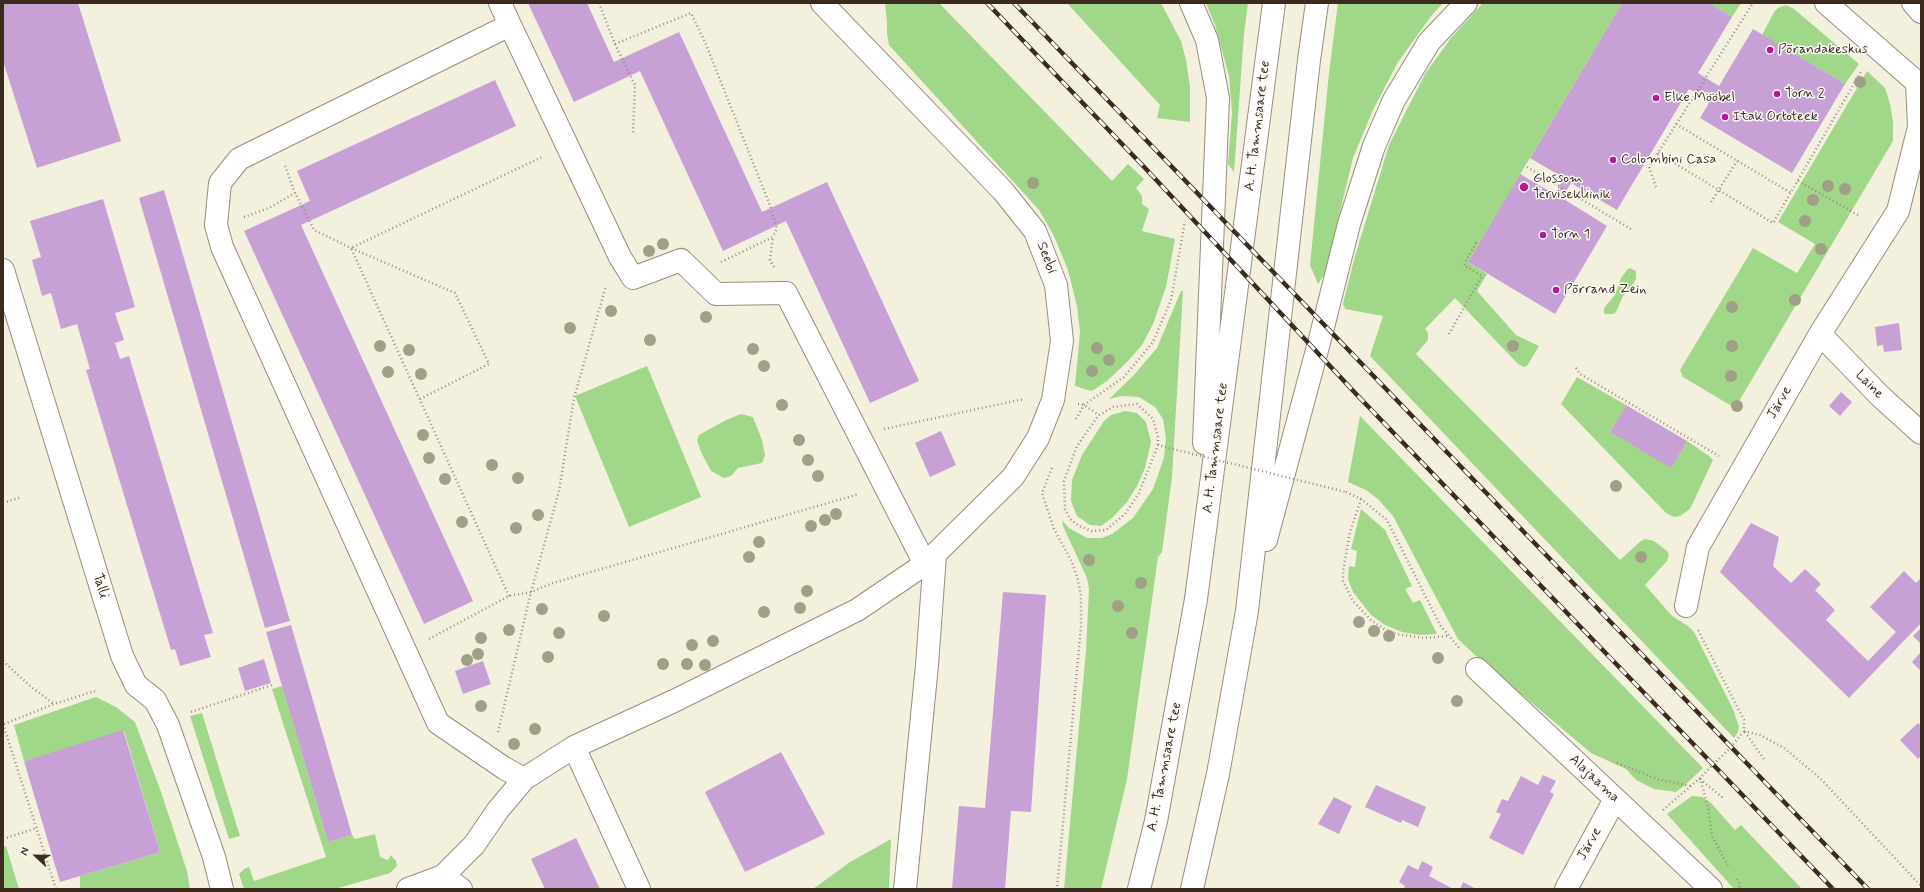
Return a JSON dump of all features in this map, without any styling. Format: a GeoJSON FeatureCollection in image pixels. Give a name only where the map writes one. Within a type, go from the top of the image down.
{"type":"FeatureCollection","features":[{"type":"Feature","properties":{"kind":"main road"},"geometry":{"type":"LineString","coordinates":[[500,3],[620,257],[633,278],[681,260],[716,294],[786,293],[885,487],[930,559],[927,665],[905,889]]}},
{"type":"Feature","properties":{"kind":"main road","name":"Seebi"},"geometry":{"type":"LineString","coordinates":[[443,876],[474,845],[498,810],[524,779],[574,747],[674,701],[857,610],[930,559],[1013,477],[1038,438],[1053,400],[1062,341],[1056,285],[1035,231],[1003,191],[822,3]]}},
{"type":"Feature","properties":{"kind":"main road"},"geometry":{"type":"LineString","coordinates":[[1191,3],[1206,40],[1218,98],[1196,599]]}},
{"type":"Feature","properties":{"kind":"main road","name":"A. H. Tammsaare tee"},"geometry":{"type":"LineString","coordinates":[[1139,889],[1156,821],[1196,599],[1274,3]]}},
{"type":"Feature","properties":{"kind":"main road"},"geometry":{"type":"LineString","coordinates":[[1192,889],[1218,774],[1247,611],[1309,60],[1317,3]]}},
{"type":"Feature","properties":{"kind":"main road"},"geometry":{"type":"LineString","coordinates":[[1247,611],[1320,339],[1349,224],[1374,146],[1394,100],[1430,42],[1466,3]]}},
{"type":"Feature","properties":{"kind":"main road"},"geometry":{"type":"LineString","coordinates":[[1826,3],[1919,84]]}},
{"type":"Feature","properties":{"kind":"main road"},"geometry":{"type":"LineString","coordinates":[[1913,3],[1921,12]]}},
{"type":"Feature","properties":{"kind":"main road"},"geometry":{"type":"LineString","coordinates":[[510,25],[239,159],[220,183],[216,225],[222,248],[438,723],[504,768],[524,779]]}},
{"type":"Feature","properties":{"kind":"main road","name":"Järve"},"geometry":{"type":"LineString","coordinates":[[1898,211],[1919,127],[1919,84]]}},
{"type":"Feature","properties":{"kind":"main road","name":"Järve"},"geometry":{"type":"LineString","coordinates":[[1686,606],[1698,547],[1820,334],[1898,211],[1921,192]]}},
{"type":"Feature","properties":{"kind":"main road","name":"Talli"},"geometry":{"type":"LineString","coordinates":[[3,270],[122,656],[136,685],[155,700],[168,725],[214,857],[222,889]]}},
{"type":"Feature","properties":{"kind":"main road","name":"Laine"},"geometry":{"type":"LineString","coordinates":[[1820,334],[1880,396],[1921,433]]}},
{"type":"Feature","properties":{"kind":"main road","name":"Alajaama"},"geometry":{"type":"LineString","coordinates":[[1477,670],[1645,825],[1711,889]]}},
{"type":"Feature","properties":{"kind":"main road"},"geometry":{"type":"LineString","coordinates":[[574,747],[639,889]]}},
{"type":"Feature","properties":{"kind":"main road","name":"Järve"},"geometry":{"type":"LineString","coordinates":[[1566,889],[1615,798]]}},
{"type":"Feature","properties":{"kind":"main road"},"geometry":{"type":"LineString","coordinates":[[408,889],[443,876],[460,889]]}},
{"type":"Feature","properties":{"kind":"path"},"geometry":{"type":"LineString","coordinates":[[599,3],[615,44],[635,85],[634,133]]}},
{"type":"Feature","properties":{"kind":"path"},"geometry":{"type":"LineString","coordinates":[[1656,187],[1649,167],[1753,3]]}},
{"type":"Feature","properties":{"kind":"path"},"geometry":{"type":"LineString","coordinates":[[615,44],[691,13],[705,42],[777,228],[773,237],[770,260],[786,293]]}},
{"type":"Feature","properties":{"kind":"path"},"geometry":{"type":"LineString","coordinates":[[1658,153],[1773,223],[1864,67]]}},
{"type":"Feature","properties":{"kind":"path"},"geometry":{"type":"LineString","coordinates":[[1676,124],[1791,193]]}},
{"type":"Feature","properties":{"kind":"path"},"geometry":{"type":"LineString","coordinates":[[276,142],[295,193],[314,230],[351,248],[455,293],[489,364],[420,399]]}},
{"type":"Feature","properties":{"kind":"path"},"geometry":{"type":"LineString","coordinates":[[351,248],[567,145]]}},
{"type":"Feature","properties":{"kind":"path"},"geometry":{"type":"LineString","coordinates":[[1711,202],[1737,161]]}},
{"type":"Feature","properties":{"kind":"path"},"geometry":{"type":"LineString","coordinates":[[1527,167],[1631,229]]}},
{"type":"Feature","properties":{"kind":"path"},"geometry":{"type":"LineString","coordinates":[[1798,181],[1858,215]]}},
{"type":"Feature","properties":{"kind":"path"},"geometry":{"type":"LineString","coordinates":[[216,225],[269,208],[295,193]]}},
{"type":"Feature","properties":{"kind":"path"},"geometry":{"type":"LineString","coordinates":[[1073,424],[1084,405],[1124,377],[1153,342],[1171,300],[1185,216]]}},
{"type":"Feature","properties":{"kind":"path"},"geometry":{"type":"LineString","coordinates":[[695,274],[773,237]]}},
{"type":"Feature","properties":{"kind":"path"},"geometry":{"type":"LineString","coordinates":[[1449,334],[1482,276],[1464,265],[1476,244],[1478,245]]}},
{"type":"Feature","properties":{"kind":"path"},"geometry":{"type":"LineString","coordinates":[[351,248],[509,596]]}},
{"type":"Feature","properties":{"kind":"path"},"geometry":{"type":"LineString","coordinates":[[492,759],[531,592],[559,491],[574,398],[605,288],[620,257]]}},
{"type":"Feature","properties":{"kind":"path"},"geometry":{"type":"LineString","coordinates":[[1576,368],[1580,374],[1719,456]]}},
{"type":"Feature","properties":{"kind":"path"},"geometry":{"type":"LineString","coordinates":[[859,435],[1026,398]]}},
{"type":"Feature","properties":{"kind":"path"},"geometry":{"type":"LineString","coordinates":[[1137,404],[1154,419],[1158,437],[1158,445],[1140,493],[1125,514],[1106,530],[1092,531],[1079,526],[1070,519],[1065,509],[1063,495],[1064,481],[1077,446],[1099,415],[1112,407],[1137,404]]}},
{"type":"Feature","properties":{"kind":"path"},"geometry":{"type":"LineString","coordinates":[[1158,445],[1346,492],[1361,499],[1387,520],[1440,625],[1477,670]]}},
{"type":"Feature","properties":{"kind":"path"},"geometry":{"type":"LineString","coordinates":[[1054,465],[1042,493],[1054,529],[1072,562],[1081,596],[1081,626],[1056,889]]}},
{"type":"Feature","properties":{"kind":"path"},"geometry":{"type":"LineString","coordinates":[[406,651],[509,596],[531,592],[553,583],[885,487]]}},
{"type":"Feature","properties":{"kind":"path"},"geometry":{"type":"LineString","coordinates":[[3,503],[21,497]]}},
{"type":"Feature","properties":{"kind":"path"},"geometry":{"type":"LineString","coordinates":[[1361,499],[1350,532],[1343,571],[1343,581],[1353,601],[1371,620],[1384,629],[1396,634],[1424,638],[1448,636]]}},
{"type":"Feature","properties":{"kind":"path"},"geometry":{"type":"LineString","coordinates":[[1686,606],[1744,720],[1744,730],[1764,759]]}},
{"type":"Feature","properties":{"kind":"path"},"geometry":{"type":"LineString","coordinates":[[3,661],[30,686],[54,704]]}},
{"type":"Feature","properties":{"kind":"path"},"geometry":{"type":"LineString","coordinates":[[184,715],[272,685]]}},
{"type":"Feature","properties":{"kind":"path"},"geometry":{"type":"LineString","coordinates":[[56,889],[4,724],[54,704],[95,691]]}},
{"type":"Feature","properties":{"kind":"path"},"geometry":{"type":"LineString","coordinates":[[1645,825],[1700,778],[1731,747],[1744,730]]}},
{"type":"Feature","properties":{"kind":"path"},"geometry":{"type":"LineString","coordinates":[[1744,730],[1760,735],[1784,748],[1820,778],[1921,886]]}},
{"type":"Feature","properties":{"kind":"path"},"geometry":{"type":"LineString","coordinates":[[1576,762],[1616,763],[1657,779],[1691,786]]}},
{"type":"Feature","properties":{"kind":"path"},"geometry":{"type":"LineString","coordinates":[[1700,778],[1723,798]]}},
{"type":"Feature","properties":{"kind":"path"},"geometry":{"type":"LineString","coordinates":[[1700,778],[1708,807],[1712,836],[1730,870]]}},
{"type":"Feature","properties":{"kind":"path"},"geometry":{"type":"LineString","coordinates":[[3,839],[37,828]]}},
{"type":"Feature","properties":{"kind":"path"},"geometry":{"type":"LineString","coordinates":[[1734,874],[1740,884],[1738,889]]}},
{"type":"Feature","properties":{"kind":"green space"},"geometry":{"type":"Polygon","coordinates":[[[885,3],[939,3],[1112,181],[1128,164],[1144,179],[1136,188],[1142,196],[1142,204],[1149,209],[1142,231],[1175,239],[1166,287],[1153,324],[1142,345],[1107,381],[1095,389],[1091,391],[1075,386],[1080,332],[1077,306],[1068,270],[1054,236],[1039,210],[889,45],[885,3]]]}},
{"type":"Feature","properties":{"kind":"green space"},"geometry":{"type":"Polygon","coordinates":[[[1067,3],[1161,3],[1181,41],[1186,60],[1190,87],[1190,122],[1157,118],[1160,105],[1067,3]]]}},
{"type":"Feature","properties":{"kind":"green space"},"geometry":{"type":"Polygon","coordinates":[[[1206,3],[1248,3],[1244,34],[1234,172],[1228,164],[1232,113],[1229,76],[1215,25],[1206,3]]]}},
{"type":"Feature","properties":{"kind":"green space"},"geometry":{"type":"Polygon","coordinates":[[[1338,3],[1443,3],[1432,15],[1398,62],[1373,110],[1353,158],[1325,274],[1318,284],[1310,265],[1329,73],[1338,3]]]}},
{"type":"Feature","properties":{"kind":"green space"},"geometry":{"type":"Polygon","coordinates":[[[1622,3],[1468,262],[1487,274],[1477,291],[1516,335],[1539,346],[1527,366],[1524,367],[1518,364],[1455,298],[1425,329],[1428,333],[1428,340],[1416,354],[1620,560],[1645,539],[1654,541],[1667,551],[1669,555],[1667,561],[1645,585],[1672,616],[1688,626],[1694,632],[1733,709],[1739,727],[1734,738],[1370,356],[1383,316],[1345,309],[1343,304],[1355,256],[1389,145],[1425,74],[1451,38],[1482,4],[1622,3]]]}},
{"type":"Feature","properties":{"kind":"green space"},"geometry":{"type":"Polygon","coordinates":[[[1709,3],[1741,3],[1732,17],[1709,3]]]}},
{"type":"Feature","properties":{"kind":"green space"},"geometry":{"type":"Polygon","coordinates":[[[1786,5],[1794,9],[1859,64],[1845,84],[1762,35],[1774,12],[1778,8],[1786,5]]]}},
{"type":"Feature","properties":{"kind":"green space"},"geometry":{"type":"Polygon","coordinates":[[[1867,71],[1885,88],[1890,104],[1893,122],[1893,141],[1735,408],[1683,377],[1680,370],[1753,248],[1797,273],[1815,244],[1778,222],[1867,71]]]}},
{"type":"Feature","properties":{"kind":"green space"},"geometry":{"type":"Polygon","coordinates":[[[1630,268],[1636,271],[1636,279],[1630,289],[1623,296],[1616,312],[1613,314],[1604,313],[1604,308],[1615,295],[1621,278],[1630,268]]]}},
{"type":"Feature","properties":{"kind":"green space"},"geometry":{"type":"Polygon","coordinates":[[[1181,291],[1183,291],[1172,477],[1162,552],[1158,557],[1127,779],[1101,889],[1064,889],[1086,651],[1089,589],[1087,578],[1063,526],[1062,520],[1069,528],[1087,538],[1102,538],[1112,534],[1133,518],[1153,489],[1164,458],[1166,438],[1163,419],[1155,407],[1139,397],[1122,396],[1109,399],[1133,376],[1157,348],[1181,291]]]}},
{"type":"Feature","properties":{"kind":"green space"},"geometry":{"type":"Polygon","coordinates":[[[647,366],[701,497],[629,527],[575,396],[647,366]]]}},
{"type":"Feature","properties":{"kind":"green space"},"geometry":{"type":"Polygon","coordinates":[[[1577,377],[1626,405],[1610,432],[1671,467],[1687,441],[1713,460],[1690,509],[1680,516],[1674,517],[1666,513],[1561,404],[1577,377]]]}},
{"type":"Feature","properties":{"kind":"green space"},"geometry":{"type":"Polygon","coordinates":[[[1125,411],[1137,413],[1146,422],[1151,442],[1145,468],[1137,486],[1127,502],[1112,518],[1101,526],[1090,525],[1077,516],[1071,501],[1072,480],[1082,455],[1104,421],[1111,415],[1125,411]]]}},
{"type":"Feature","properties":{"kind":"green space"},"geometry":{"type":"Polygon","coordinates":[[[741,414],[753,417],[762,440],[765,455],[762,463],[738,468],[731,476],[724,478],[711,471],[701,452],[697,440],[699,435],[724,421],[741,414]]]}},
{"type":"Feature","properties":{"kind":"green space"},"geometry":{"type":"Polygon","coordinates":[[[1360,416],[1703,768],[1684,786],[1676,792],[1654,789],[1636,780],[1626,769],[1591,753],[1458,639],[1393,516],[1379,500],[1366,490],[1348,482],[1360,416]]]}},
{"type":"Feature","properties":{"kind":"green space"},"geometry":{"type":"Polygon","coordinates":[[[1361,509],[1385,530],[1412,586],[1405,589],[1413,603],[1420,600],[1437,634],[1420,635],[1402,632],[1385,625],[1371,615],[1353,592],[1348,579],[1349,566],[1355,567],[1357,551],[1351,549],[1361,509]]]}},
{"type":"Feature","properties":{"kind":"green space"},"geometry":{"type":"Polygon","coordinates":[[[282,686],[328,842],[352,835],[355,839],[375,834],[380,857],[388,860],[391,855],[396,861],[397,866],[390,873],[335,889],[244,889],[239,874],[244,869],[249,867],[254,881],[326,857],[272,689],[282,686]]]}},
{"type":"Feature","properties":{"kind":"green space"},"geometry":{"type":"Polygon","coordinates":[[[96,697],[116,707],[135,722],[161,792],[187,871],[190,889],[80,889],[80,876],[160,852],[124,731],[24,761],[14,725],[96,697]]]}},
{"type":"Feature","properties":{"kind":"green space"},"geometry":{"type":"Polygon","coordinates":[[[202,713],[240,836],[229,839],[190,716],[202,713]]]}},
{"type":"Feature","properties":{"kind":"green space"},"geometry":{"type":"Polygon","coordinates":[[[1692,796],[1702,797],[1711,803],[1735,830],[1741,825],[1802,889],[1734,889],[1667,814],[1692,796]]]}},
{"type":"Feature","properties":{"kind":"green space"},"geometry":{"type":"Polygon","coordinates":[[[891,839],[889,889],[813,889],[850,862],[891,839]]]}},
{"type":"Feature","properties":{"kind":"green space"},"geometry":{"type":"Polygon","coordinates":[[[6,846],[19,889],[3,889],[3,847],[6,846]]]}},
{"type":"Feature","properties":{"kind":"building"},"geometry":{"type":"Polygon","coordinates":[[[3,3],[78,3],[121,141],[37,168],[3,61],[3,3]]]}},
{"type":"Feature","properties":{"kind":"building"},"geometry":{"type":"Polygon","coordinates":[[[528,3],[587,3],[614,62],[679,32],[762,212],[827,182],[919,381],[870,403],[786,221],[723,251],[640,71],[574,102],[528,3]]]}},
{"type":"Feature","properties":{"kind":"building"},"geometry":{"type":"Polygon","coordinates":[[[1622,3],[1709,3],[1732,17],[1698,73],[1719,86],[1753,29],[1845,84],[1792,173],[1700,118],[1710,101],[1689,89],[1617,210],[1571,183],[1562,198],[1607,226],[1555,314],[1468,262],[1520,174],[1554,194],[1564,178],[1530,158],[1622,3]]]}},
{"type":"Feature","properties":{"kind":"building"},"geometry":{"type":"Polygon","coordinates":[[[495,80],[516,126],[301,225],[473,601],[424,624],[244,231],[310,201],[297,171],[495,80]]]}},
{"type":"Feature","properties":{"kind":"building"},"geometry":{"type":"Polygon","coordinates":[[[164,190],[290,621],[265,628],[139,198],[164,190]]]}},
{"type":"Feature","properties":{"kind":"building"},"geometry":{"type":"Polygon","coordinates":[[[103,199],[135,307],[115,313],[124,340],[115,343],[120,359],[129,356],[213,633],[204,635],[211,657],[180,666],[175,649],[171,650],[86,370],[90,369],[77,324],[61,329],[51,293],[42,296],[32,260],[41,257],[30,221],[103,199]]]}},
{"type":"Feature","properties":{"kind":"building"},"geometry":{"type":"Polygon","coordinates":[[[1899,323],[1902,350],[1884,352],[1883,345],[1877,346],[1875,327],[1899,323]]]}},
{"type":"Feature","properties":{"kind":"building"},"geometry":{"type":"Polygon","coordinates":[[[1841,392],[1852,402],[1840,416],[1829,406],[1841,392]]]}},
{"type":"Feature","properties":{"kind":"building"},"geometry":{"type":"Polygon","coordinates":[[[1626,405],[1687,441],[1671,468],[1610,432],[1626,405]]]}},
{"type":"Feature","properties":{"kind":"building"},"geometry":{"type":"Polygon","coordinates":[[[941,431],[956,465],[930,477],[915,443],[941,431]]]}},
{"type":"Feature","properties":{"kind":"building"},"geometry":{"type":"Polygon","coordinates":[[[1751,523],[1779,537],[1773,566],[1791,583],[1805,569],[1821,584],[1815,590],[1835,610],[1826,620],[1868,661],[1896,632],[1870,607],[1904,571],[1916,583],[1921,578],[1921,623],[1849,698],[1720,572],[1751,523]]]}},
{"type":"Feature","properties":{"kind":"building"},"geometry":{"type":"Polygon","coordinates":[[[1003,592],[1046,595],[1031,812],[1011,811],[1005,889],[952,889],[959,806],[985,808],[1003,592]]]}},
{"type":"Feature","properties":{"kind":"building"},"geometry":{"type":"Polygon","coordinates":[[[291,625],[352,835],[328,842],[266,632],[291,625]]]}},
{"type":"Feature","properties":{"kind":"building"},"geometry":{"type":"Polygon","coordinates":[[[1921,628],[1921,644],[1913,636],[1921,628]]]}},
{"type":"Feature","properties":{"kind":"building"},"geometry":{"type":"Polygon","coordinates":[[[1921,652],[1921,671],[1912,662],[1921,652]]]}},
{"type":"Feature","properties":{"kind":"building"},"geometry":{"type":"Polygon","coordinates":[[[264,659],[271,683],[245,691],[238,668],[264,659]]]}},
{"type":"Feature","properties":{"kind":"building"},"geometry":{"type":"Polygon","coordinates":[[[483,661],[491,684],[463,694],[455,671],[483,661]]]}},
{"type":"Feature","properties":{"kind":"building"},"geometry":{"type":"Polygon","coordinates":[[[1918,723],[1921,726],[1921,756],[1918,759],[1900,740],[1918,723]]]}},
{"type":"Feature","properties":{"kind":"building"},"geometry":{"type":"Polygon","coordinates":[[[123,730],[160,852],[60,882],[24,761],[123,730]]]}},
{"type":"Feature","properties":{"kind":"building"},"geometry":{"type":"Polygon","coordinates":[[[781,752],[825,834],[745,872],[705,792],[781,752]]]}},
{"type":"Feature","properties":{"kind":"building"},"geometry":{"type":"Polygon","coordinates":[[[1543,775],[1556,781],[1550,792],[1554,794],[1523,855],[1489,838],[1501,814],[1496,812],[1502,799],[1508,801],[1521,776],[1538,785],[1543,775]]]}},
{"type":"Feature","properties":{"kind":"building"},"geometry":{"type":"Polygon","coordinates":[[[1376,785],[1426,807],[1418,827],[1402,820],[1401,823],[1365,807],[1376,785]]]}},
{"type":"Feature","properties":{"kind":"building"},"geometry":{"type":"Polygon","coordinates":[[[1334,797],[1352,806],[1339,834],[1318,824],[1334,797]]]}},
{"type":"Feature","properties":{"kind":"building"},"geometry":{"type":"Polygon","coordinates":[[[576,838],[600,889],[545,889],[531,859],[576,838]]]}},
{"type":"Feature","properties":{"kind":"building"},"geometry":{"type":"Polygon","coordinates":[[[1422,861],[1433,867],[1429,876],[1453,889],[1404,889],[1405,886],[1399,882],[1408,865],[1418,870],[1422,861]]]}},
{"type":"Feature","properties":{"kind":"building"},"geometry":{"type":"Polygon","coordinates":[[[1463,882],[1476,889],[1460,889],[1463,882]]]}},
{"type":"Feature","properties":{"kind":"railway"},"geometry":{"type":"LineString","coordinates":[[987,3],[1146,169],[1358,396],[1833,889]]}},
{"type":"Feature","properties":{"kind":"railway"},"geometry":{"type":"LineString","coordinates":[[1014,3],[1868,889]]}},
{"type":"Feature","properties":{"kind":"place","name":"Põrandakeskus"},"geometry":{"type":"Point","coordinates":[1770,50]}},
{"type":"Feature","properties":{"kind":"place","name":"Torn 2"},"geometry":{"type":"Point","coordinates":[1777,94]}},
{"type":"Feature","properties":{"kind":"place","name":"Elke Mööbel"},"geometry":{"type":"Point","coordinates":[1656,98]}},
{"type":"Feature","properties":{"kind":"place","name":"Itak Ortoteek"},"geometry":{"type":"Point","coordinates":[1725,117]}},
{"type":"Feature","properties":{"kind":"place","name":"Colombini Casa"},"geometry":{"type":"Point","coordinates":[1613,160]}},
{"type":"Feature","properties":{"kind":"place","name":"Glossom Tervisekliinik"},"geometry":{"type":"Point","coordinates":[1524,187]}},
{"type":"Feature","properties":{"kind":"place","name":"Torn 1"},"geometry":{"type":"Point","coordinates":[1543,235]}},
{"type":"Feature","properties":{"kind":"place","name":"Põrrand Zein"},"geometry":{"type":"Point","coordinates":[1556,290]}}]}
